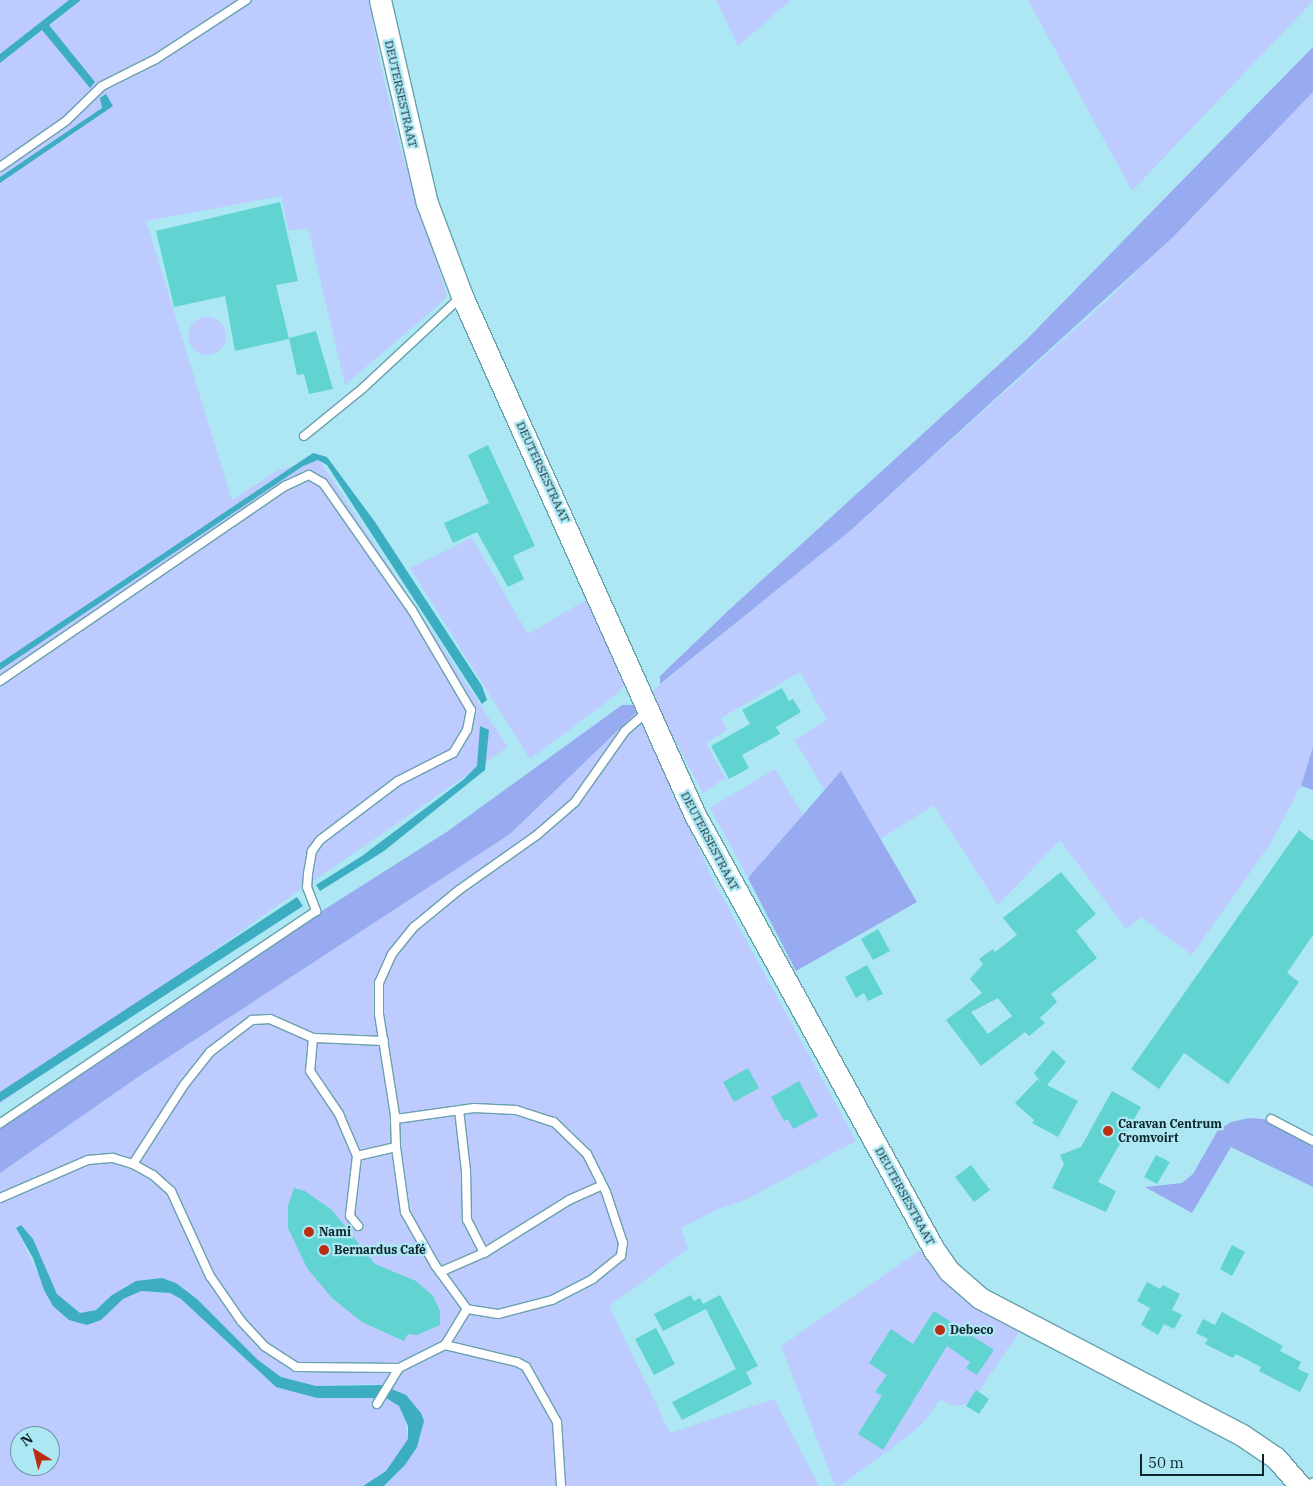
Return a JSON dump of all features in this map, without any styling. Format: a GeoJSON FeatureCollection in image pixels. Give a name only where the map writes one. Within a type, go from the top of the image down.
{"type":"FeatureCollection","features":[{"type":"Feature","properties":{"kind":"street","name":"DEUTERSESTRAAT"},"geometry":{"type":"LineString","coordinates":[[380,0],[427,203],[462,296],[695,815],[927,1237],[949,1271],[969,1290],[998,1308],[1242,1435],[1276,1458],[1300,1486]]}},
{"type":"Feature","properties":{"kind":"lane"},"geometry":{"type":"LineString","coordinates":[[0,167],[66,121],[102,86],[156,59],[246,0]]}},
{"type":"Feature","properties":{"kind":"lane"},"geometry":{"type":"LineString","coordinates":[[304,436],[364,388],[462,296]]}},
{"type":"Feature","properties":{"kind":"lane"},"geometry":{"type":"LineString","coordinates":[[0,681],[285,486],[309,475],[323,483],[412,610],[471,710],[467,730],[453,752],[398,781],[320,840],[309,864],[307,887],[316,911],[0,1122]]}},
{"type":"Feature","properties":{"kind":"lane"},"geometry":{"type":"LineString","coordinates":[[396,1119],[459,1110],[516,1110],[554,1122],[587,1154],[602,1185],[623,1243],[621,1256],[593,1279],[552,1300],[498,1314],[468,1309],[440,1272],[406,1212],[396,1147],[396,1119],[384,1041],[379,983],[397,947],[432,910],[537,835],[575,802],[625,731],[648,711]]}},
{"type":"Feature","properties":{"kind":"lane"},"geometry":{"type":"LineString","coordinates":[[132,1164],[184,1085],[210,1052],[242,1025],[252,1020],[270,1019],[313,1038],[384,1041]]}},
{"type":"Feature","properties":{"kind":"lane"},"geometry":{"type":"LineString","coordinates":[[313,1038],[310,1071],[339,1114],[357,1156],[350,1216],[358,1226]]}},
{"type":"Feature","properties":{"kind":"lane"},"geometry":{"type":"LineString","coordinates":[[459,1110],[466,1171],[467,1220],[484,1253]]}},
{"type":"Feature","properties":{"kind":"lane"},"geometry":{"type":"LineString","coordinates":[[1271,1119],[1313,1141]]}},
{"type":"Feature","properties":{"kind":"lane"},"geometry":{"type":"LineString","coordinates":[[357,1156],[396,1147]]}},
{"type":"Feature","properties":{"kind":"lane"},"geometry":{"type":"LineString","coordinates":[[0,1198],[88,1160],[113,1158],[132,1164],[153,1175],[171,1191],[216,1286],[241,1321],[278,1358],[296,1367],[310,1369],[399,1368],[445,1345],[468,1309]]}},
{"type":"Feature","properties":{"kind":"lane"},"geometry":{"type":"LineString","coordinates":[[440,1272],[484,1253],[569,1200],[602,1185]]}},
{"type":"Feature","properties":{"kind":"lane"},"geometry":{"type":"LineString","coordinates":[[445,1345],[517,1362],[533,1374],[557,1422],[560,1486]]}},
{"type":"Feature","properties":{"kind":"lane"},"geometry":{"type":"LineString","coordinates":[[377,1404],[399,1368]]}},
{"type":"Feature","properties":{"kind":"lane"},"geometry":{"type":"LineString","coordinates":[[1311,1486],[1313,1482]]}},
{"type":"Feature","properties":{"kind":"shaded area"},"geometry":{"type":"Polygon","coordinates":[[[0,0],[69,0],[0,54],[0,0]]]}},
{"type":"Feature","properties":{"kind":"shaded area"},"geometry":{"type":"Polygon","coordinates":[[[69,0],[81,0],[49,25],[95,82],[90,88],[42,30],[0,63],[0,54],[69,0]]]}},
{"type":"Feature","properties":{"kind":"shaded area"},"geometry":{"type":"Polygon","coordinates":[[[81,0],[369,0],[380,63],[401,150],[447,295],[441,303],[345,385],[308,228],[289,231],[281,196],[146,221],[232,500],[277,471],[318,458],[508,747],[258,919],[0,1104],[0,63],[81,0]]]}},
{"type":"Feature","properties":{"kind":"shaded area"},"geometry":{"type":"Polygon","coordinates":[[[716,0],[791,0],[738,46],[716,0]]]}},
{"type":"Feature","properties":{"kind":"shaded area"},"geometry":{"type":"Polygon","coordinates":[[[1028,0],[1313,0],[1313,1],[1132,191],[1028,0]]]}},
{"type":"Feature","properties":{"kind":"shaded area"},"geometry":{"type":"Polygon","coordinates":[[[1313,47],[1313,92],[1173,237],[850,531],[660,684],[660,676],[730,609],[1027,339],[1313,47]]]}},
{"type":"Feature","properties":{"kind":"shaded area"},"geometry":{"type":"Polygon","coordinates":[[[1313,92],[1313,747],[1301,786],[1270,844],[1192,955],[1141,917],[1126,929],[1060,840],[998,905],[934,805],[880,839],[841,771],[824,790],[795,740],[827,720],[800,672],[721,718],[727,730],[706,743],[725,778],[703,793],[650,693],[850,531],[1112,296],[1313,92]]]}},
{"type":"Feature","properties":{"kind":"shaded area"},"geometry":{"type":"Polygon","coordinates":[[[106,94],[113,106],[0,183],[0,177],[102,108],[100,98],[106,94]]]}},
{"type":"Feature","properties":{"kind":"shaded area"},"geometry":{"type":"Polygon","coordinates":[[[207,317],[221,322],[226,336],[221,350],[207,355],[193,350],[188,336],[193,322],[207,317]]]}},
{"type":"Feature","properties":{"kind":"shaded area"},"geometry":{"type":"Polygon","coordinates":[[[313,453],[327,457],[375,522],[482,686],[487,700],[482,704],[327,465],[318,460],[303,466],[0,670],[0,663],[313,453]]]}},
{"type":"Feature","properties":{"kind":"shaded area"},"geometry":{"type":"Polygon","coordinates":[[[472,538],[528,634],[586,600],[624,686],[618,693],[530,759],[410,568],[472,538]]]}},
{"type":"Feature","properties":{"kind":"shaded area"},"geometry":{"type":"Polygon","coordinates":[[[622,705],[633,705],[638,711],[510,834],[141,1075],[0,1173],[0,1128],[281,937],[448,831],[622,705]]]}},
{"type":"Feature","properties":{"kind":"shaded area"},"geometry":{"type":"Polygon","coordinates":[[[638,711],[712,878],[856,1141],[745,1200],[716,1210],[681,1228],[688,1249],[609,1306],[670,1433],[774,1399],[819,1486],[384,1486],[394,1478],[421,1436],[393,1388],[371,1384],[316,1386],[281,1377],[258,1360],[197,1299],[176,1283],[162,1278],[127,1285],[96,1310],[80,1313],[57,1294],[33,1239],[21,1225],[16,1228],[53,1306],[101,1320],[123,1299],[141,1291],[170,1293],[181,1299],[276,1387],[386,1398],[399,1406],[404,1415],[408,1439],[386,1471],[363,1486],[0,1486],[0,1173],[141,1075],[510,834],[638,711]]]}},
{"type":"Feature","properties":{"kind":"shaded area"},"geometry":{"type":"Polygon","coordinates":[[[480,726],[489,730],[485,770],[384,851],[320,891],[316,885],[362,856],[463,780],[477,766],[480,726]]]}},
{"type":"Feature","properties":{"kind":"shaded area"},"geometry":{"type":"Polygon","coordinates":[[[1313,747],[1313,790],[1301,786],[1313,747]]]}},
{"type":"Feature","properties":{"kind":"shaded area"},"geometry":{"type":"Polygon","coordinates":[[[775,769],[803,814],[748,878],[710,808],[775,769]]]}},
{"type":"Feature","properties":{"kind":"shaded area"},"geometry":{"type":"Polygon","coordinates":[[[841,771],[917,902],[796,971],[748,878],[841,771]]]}},
{"type":"Feature","properties":{"kind":"shaded area"},"geometry":{"type":"Polygon","coordinates":[[[297,897],[303,906],[0,1102],[0,1092],[297,897]]]}},
{"type":"Feature","properties":{"kind":"shaded area"},"geometry":{"type":"Polygon","coordinates":[[[1249,1118],[1264,1119],[1313,1144],[1313,1187],[1231,1147],[1192,1213],[1145,1187],[1182,1183],[1193,1174],[1218,1130],[1231,1122],[1249,1118]]]}},
{"type":"Feature","properties":{"kind":"shaded area"},"geometry":{"type":"Polygon","coordinates":[[[21,1225],[33,1239],[57,1294],[80,1313],[96,1310],[112,1295],[136,1281],[162,1278],[176,1283],[197,1299],[258,1360],[281,1377],[316,1386],[382,1385],[406,1395],[421,1413],[424,1421],[417,1447],[405,1465],[384,1486],[363,1486],[386,1471],[408,1439],[408,1426],[399,1406],[386,1398],[317,1398],[276,1387],[181,1299],[170,1293],[141,1291],[123,1299],[101,1320],[87,1325],[69,1320],[53,1306],[44,1290],[33,1258],[16,1228],[21,1225]]]}},
{"type":"Feature","properties":{"kind":"shaded area"},"geometry":{"type":"Polygon","coordinates":[[[919,1251],[924,1253],[960,1298],[1020,1331],[977,1394],[966,1404],[955,1406],[940,1400],[923,1423],[905,1438],[840,1486],[835,1486],[781,1346],[919,1251]]]}},
{"type":"Feature","properties":{"kind":"building"},"geometry":{"type":"Polygon","coordinates":[[[280,202],[298,281],[276,285],[289,339],[235,351],[225,296],[174,307],[156,231],[280,202]]]}},
{"type":"Feature","properties":{"kind":"building"},"geometry":{"type":"Polygon","coordinates":[[[316,331],[333,389],[309,394],[304,374],[297,375],[289,338],[316,331]]]}},
{"type":"Feature","properties":{"kind":"building"},"geometry":{"type":"Polygon","coordinates":[[[488,445],[535,546],[513,556],[524,579],[508,587],[477,532],[453,543],[444,523],[489,503],[468,455],[488,445]]]}},
{"type":"Feature","properties":{"kind":"building"},"geometry":{"type":"Polygon","coordinates":[[[782,688],[789,701],[793,699],[801,712],[776,727],[780,734],[742,755],[749,768],[729,779],[711,746],[750,724],[742,710],[782,688]]]}},
{"type":"Feature","properties":{"kind":"building"},"geometry":{"type":"Polygon","coordinates":[[[1299,830],[1313,841],[1313,935],[1287,973],[1299,982],[1228,1084],[1184,1053],[1159,1089],[1131,1069],[1299,830]]]}},
{"type":"Feature","properties":{"kind":"building"},"geometry":{"type":"Polygon","coordinates":[[[1061,872],[1096,914],[1076,931],[1097,958],[1051,994],[1057,1002],[1040,1018],[1045,1023],[1029,1036],[1025,1032],[981,1066],[946,1020],[982,993],[970,979],[983,964],[979,959],[993,949],[995,952],[1017,935],[1003,918],[1061,872]],[[998,998],[971,1012],[988,1034],[1012,1016],[998,998]]]}},
{"type":"Feature","properties":{"kind":"building"},"geometry":{"type":"Polygon","coordinates":[[[878,929],[890,951],[873,960],[861,939],[878,929]]]}},
{"type":"Feature","properties":{"kind":"building"},"geometry":{"type":"Polygon","coordinates":[[[867,965],[883,994],[868,1001],[864,993],[856,998],[845,977],[867,965]]]}},
{"type":"Feature","properties":{"kind":"building"},"geometry":{"type":"Polygon","coordinates":[[[1053,1050],[1066,1062],[1047,1085],[1078,1101],[1058,1137],[1032,1123],[1034,1120],[1015,1103],[1037,1080],[1040,1081],[1034,1073],[1053,1050]]]}},
{"type":"Feature","properties":{"kind":"building"},"geometry":{"type":"Polygon","coordinates":[[[748,1068],[759,1088],[734,1102],[723,1082],[748,1068]]]}},
{"type":"Feature","properties":{"kind":"building"},"geometry":{"type":"Polygon","coordinates":[[[799,1081],[818,1116],[793,1129],[788,1119],[784,1121],[771,1097],[799,1081]]]}},
{"type":"Feature","properties":{"kind":"building"},"geometry":{"type":"Polygon","coordinates":[[[1112,1091],[1141,1107],[1098,1182],[1116,1191],[1106,1212],[1052,1188],[1064,1164],[1060,1155],[1081,1147],[1112,1091]]]}},
{"type":"Feature","properties":{"kind":"building"},"geometry":{"type":"Polygon","coordinates":[[[1156,1155],[1170,1162],[1157,1184],[1144,1177],[1156,1155]]]}},
{"type":"Feature","properties":{"kind":"building"},"geometry":{"type":"Polygon","coordinates":[[[971,1165],[990,1190],[974,1202],[955,1177],[971,1165]]]}},
{"type":"Feature","properties":{"kind":"building"},"geometry":{"type":"Polygon","coordinates":[[[294,1188],[305,1191],[332,1210],[375,1264],[416,1281],[433,1296],[440,1311],[440,1325],[417,1335],[408,1334],[404,1341],[362,1322],[333,1299],[307,1268],[288,1228],[288,1206],[294,1188]]]}},
{"type":"Feature","properties":{"kind":"building"},"geometry":{"type":"Polygon","coordinates":[[[1232,1245],[1245,1252],[1232,1276],[1220,1269],[1232,1245]]]}},
{"type":"Feature","properties":{"kind":"building"},"geometry":{"type":"Polygon","coordinates":[[[1147,1282],[1160,1289],[1163,1285],[1180,1294],[1172,1310],[1182,1315],[1174,1329],[1164,1324],[1158,1335],[1141,1325],[1150,1308],[1137,1301],[1147,1282]]]}},
{"type":"Feature","properties":{"kind":"building"},"geometry":{"type":"Polygon","coordinates":[[[691,1295],[694,1301],[700,1298],[703,1304],[720,1295],[758,1366],[746,1372],[752,1384],[682,1420],[672,1402],[736,1369],[706,1309],[663,1331],[654,1314],[691,1295]]]}},
{"type":"Feature","properties":{"kind":"building"},"geometry":{"type":"Polygon","coordinates":[[[934,1311],[994,1350],[977,1375],[966,1368],[970,1362],[947,1346],[883,1450],[858,1434],[882,1396],[875,1392],[887,1375],[869,1363],[891,1329],[913,1344],[934,1311]]]}},
{"type":"Feature","properties":{"kind":"building"},"geometry":{"type":"Polygon","coordinates":[[[1222,1312],[1283,1346],[1280,1351],[1301,1362],[1298,1369],[1309,1374],[1300,1392],[1259,1371],[1261,1367],[1236,1354],[1233,1358],[1205,1344],[1208,1339],[1196,1333],[1203,1319],[1215,1325],[1222,1312]]]}},
{"type":"Feature","properties":{"kind":"building"},"geometry":{"type":"Polygon","coordinates":[[[656,1328],[675,1364],[654,1375],[635,1339],[656,1328]]]}},
{"type":"Feature","properties":{"kind":"building"},"geometry":{"type":"Polygon","coordinates":[[[976,1390],[989,1399],[979,1414],[966,1406],[976,1390]]]}},
{"type":"Feature","properties":{"kind":"place","name":"Caravan Centrum Cromvoirt"},"geometry":{"type":"Point","coordinates":[1108,1131]}},
{"type":"Feature","properties":{"kind":"place","name":"Nami"},"geometry":{"type":"Point","coordinates":[309,1232]}},
{"type":"Feature","properties":{"kind":"place","name":"Bernardus Café"},"geometry":{"type":"Point","coordinates":[324,1250]}},
{"type":"Feature","properties":{"kind":"place","name":"Debeco"},"geometry":{"type":"Point","coordinates":[940,1330]}}]}
